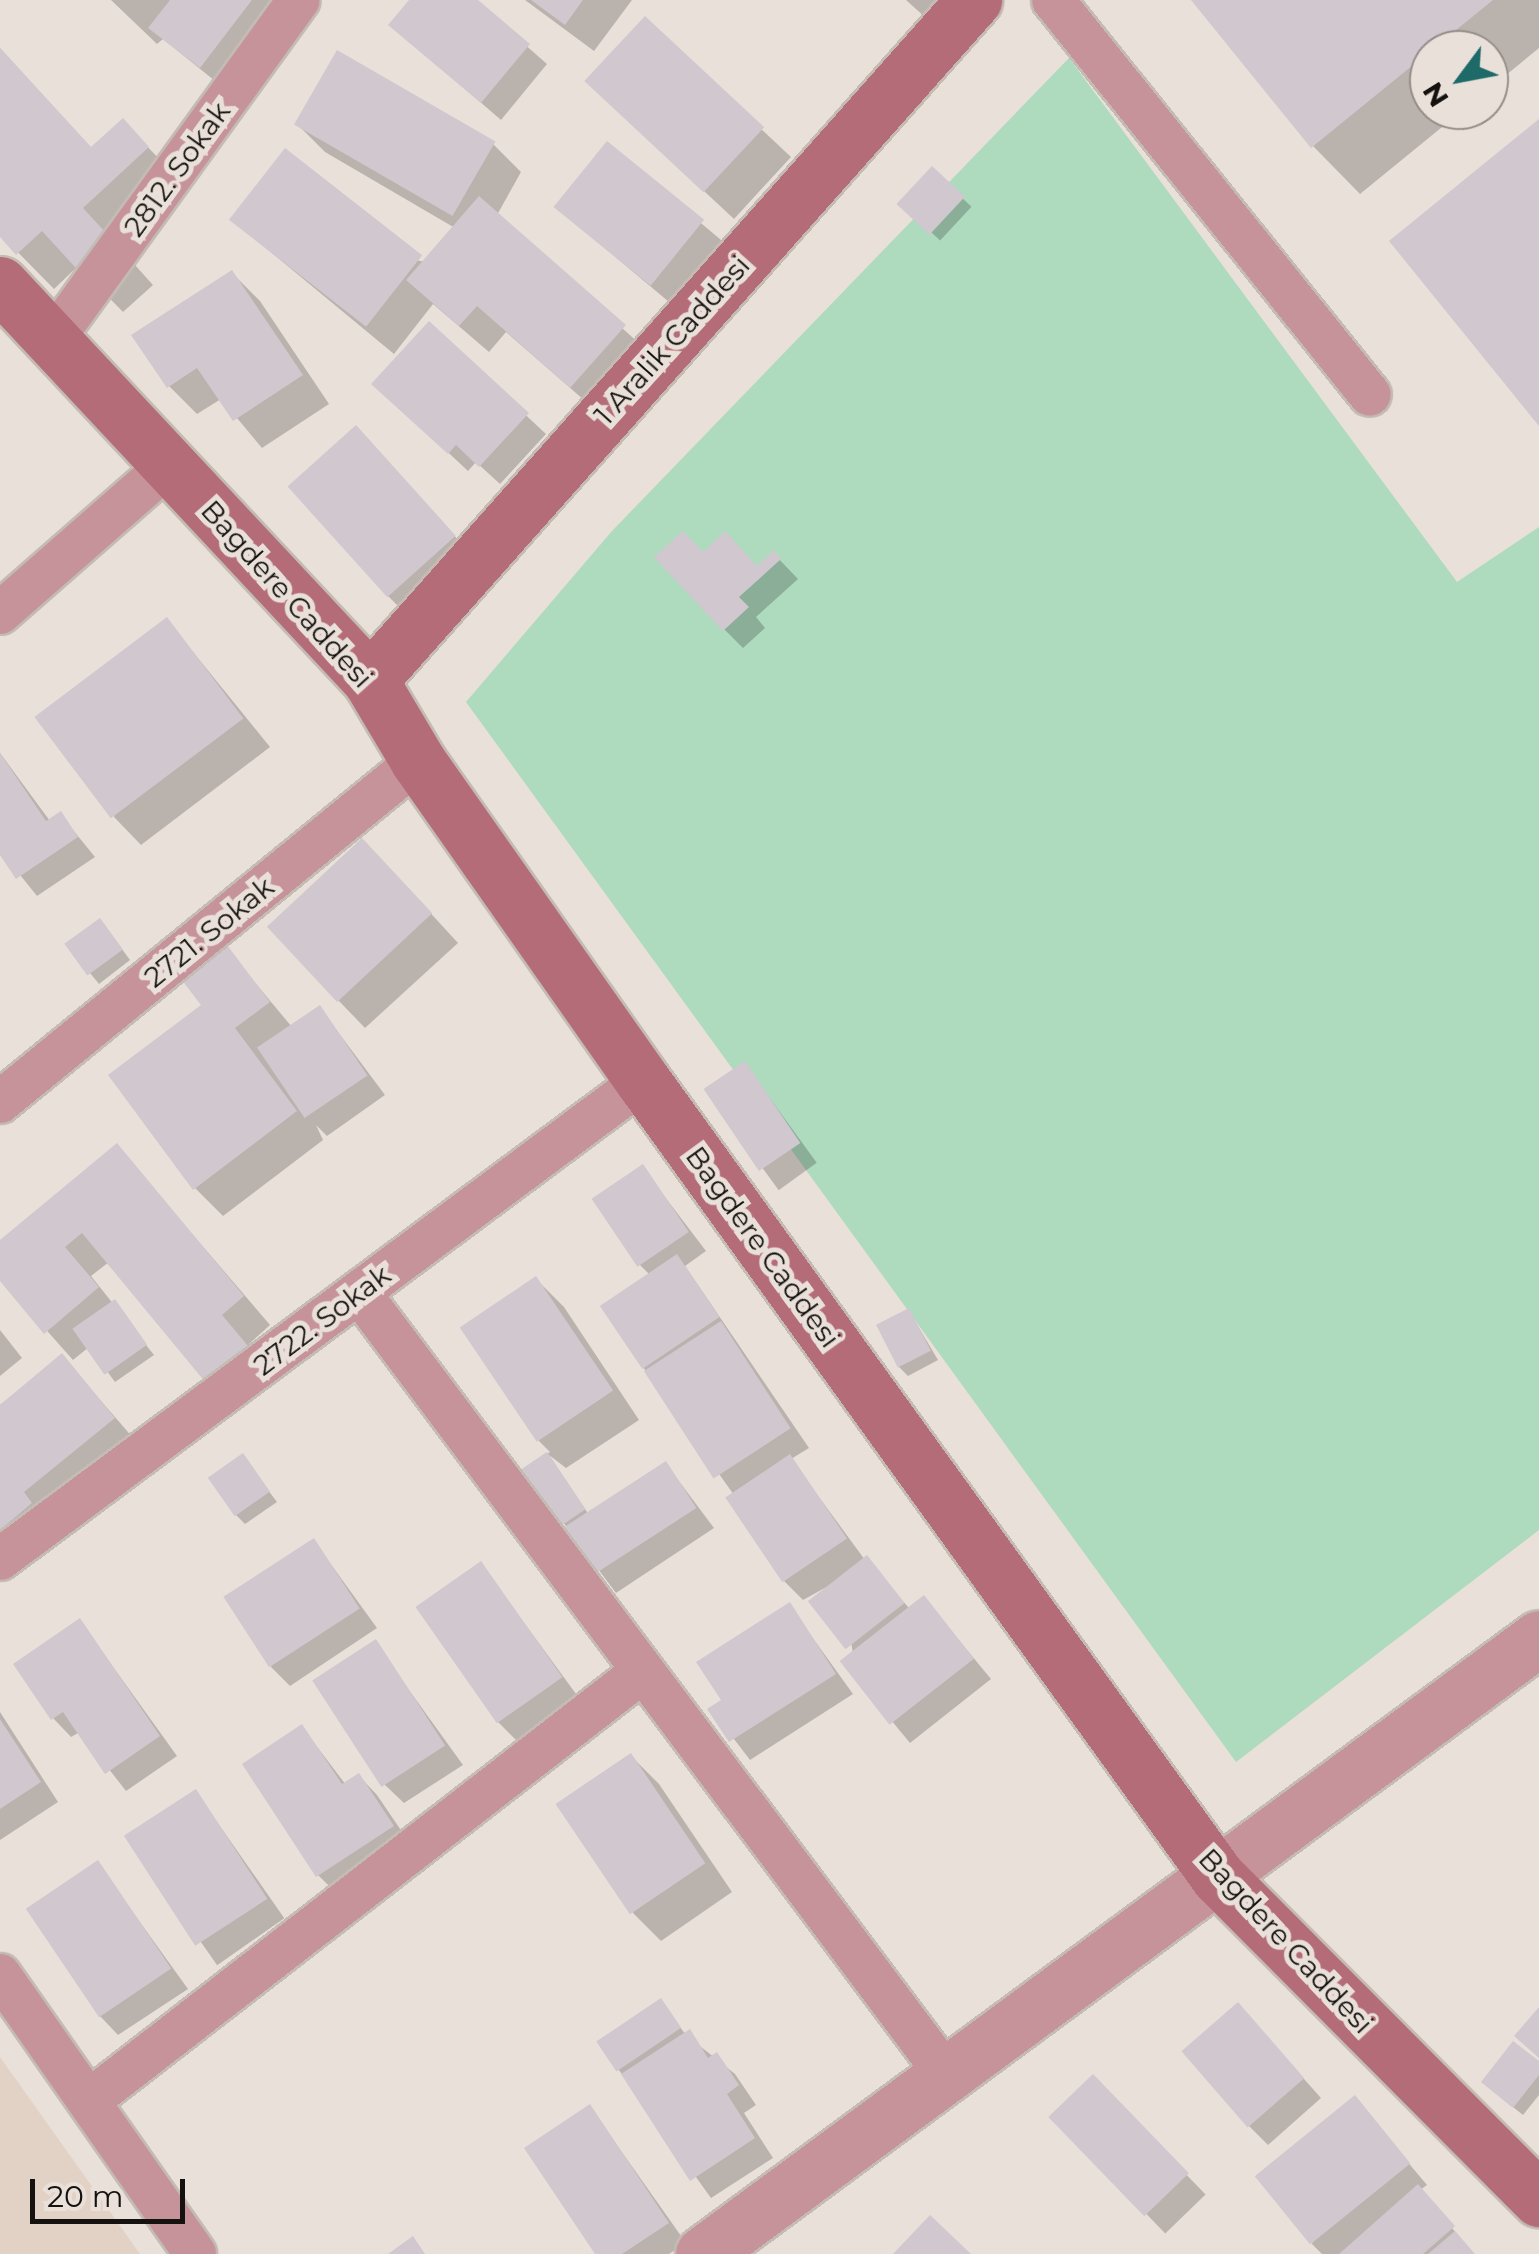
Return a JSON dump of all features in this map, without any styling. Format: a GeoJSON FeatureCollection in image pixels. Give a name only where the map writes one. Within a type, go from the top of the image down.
{"type":"FeatureCollection","features":[{"type":"Feature","properties":{"kind":"main road","name":"1 Aralik Caddesi"},"geometry":{"type":"LineString","coordinates":[[370,680],[974,0]]}},
{"type":"Feature","properties":{"kind":"main road","name":"Bagdere Caddesi"},"geometry":{"type":"LineString","coordinates":[[0,284],[370,680],[418,761],[1218,1877],[1539,2199]]}},
{"type":"Feature","properties":{"kind":"street","name":"2812. Sokak"},"geometry":{"type":"LineString","coordinates":[[54,338],[299,0]]}},
{"type":"Feature","properties":{"kind":"street"},"geometry":{"type":"LineString","coordinates":[[1053,0],[1370,395]]}},
{"type":"Feature","properties":{"kind":"street"},"geometry":{"type":"LineString","coordinates":[[0,613],[169,465]]}},
{"type":"Feature","properties":{"kind":"street","name":"2721. Sokak"},"geometry":{"type":"LineString","coordinates":[[0,1102],[418,761]]}},
{"type":"Feature","properties":{"kind":"street","name":"2722. Sokak"},"geometry":{"type":"LineString","coordinates":[[0,1559],[644,1080]]}},
{"type":"Feature","properties":{"kind":"street"},"geometry":{"type":"LineString","coordinates":[[359,1292],[945,2073]]}},
{"type":"Feature","properties":{"kind":"street"},"geometry":{"type":"LineString","coordinates":[[703,2254],[1539,1638]]}},
{"type":"Feature","properties":{"kind":"street"},"geometry":{"type":"LineString","coordinates":[[90,2100],[642,1672]]}},
{"type":"Feature","properties":{"kind":"street"},"geometry":{"type":"LineString","coordinates":[[0,1975],[194,2254]]}},
{"type":"Feature","properties":{"kind":"shaded area"},"geometry":{"type":"Polygon","coordinates":[[[0,2057],[140,2254],[0,2254],[0,2057]]]}},
{"type":"Feature","properties":{"kind":"green space"},"geometry":{"type":"Polygon","coordinates":[[[1069,58],[1457,582],[1539,527],[1539,1530],[1236,1762],[466,702],[612,531],[1069,58]]]}},
{"type":"Feature","properties":{"kind":"building"},"geometry":{"type":"Polygon","coordinates":[[[170,0],[252,0],[200,68],[148,28],[170,0]]]}},
{"type":"Feature","properties":{"kind":"building"},"geometry":{"type":"Polygon","coordinates":[[[409,0],[478,0],[530,44],[481,103],[388,25],[409,0]]]}},
{"type":"Feature","properties":{"kind":"building"},"geometry":{"type":"Polygon","coordinates":[[[531,0],[583,0],[565,25],[531,0]]]}},
{"type":"Feature","properties":{"kind":"building"},"geometry":{"type":"Polygon","coordinates":[[[1191,0],[1493,0],[1456,30],[1409,30],[1409,68],[1311,148],[1191,0]]]}},
{"type":"Feature","properties":{"kind":"building"},"geometry":{"type":"Polygon","coordinates":[[[645,16],[764,127],[704,192],[584,81],[645,16]]]}},
{"type":"Feature","properties":{"kind":"building"},"geometry":{"type":"Polygon","coordinates":[[[0,48],[91,147],[123,118],[149,147],[83,208],[119,247],[85,278],[42,231],[16,255],[0,237],[0,48]]]}},
{"type":"Feature","properties":{"kind":"building"},"geometry":{"type":"Polygon","coordinates":[[[337,50],[495,142],[452,216],[294,124],[337,50]]]}},
{"type":"Feature","properties":{"kind":"building"},"geometry":{"type":"Polygon","coordinates":[[[1539,119],[1539,426],[1389,241],[1539,119]]]}},
{"type":"Feature","properties":{"kind":"building"},"geometry":{"type":"Polygon","coordinates":[[[607,141],[704,220],[651,286],[554,207],[607,141]]]}},
{"type":"Feature","properties":{"kind":"building"},"geometry":{"type":"Polygon","coordinates":[[[285,148],[422,255],[366,327],[229,220],[285,148]]]}},
{"type":"Feature","properties":{"kind":"building"},"geometry":{"type":"Polygon","coordinates":[[[932,166],[965,197],[929,235],[897,204],[932,166]]]}},
{"type":"Feature","properties":{"kind":"building"},"geometry":{"type":"Polygon","coordinates":[[[479,196],[626,325],[570,388],[477,306],[459,326],[406,280],[479,196]]]}},
{"type":"Feature","properties":{"kind":"building"},"geometry":{"type":"Polygon","coordinates":[[[232,270],[303,375],[233,421],[197,368],[167,388],[131,335],[232,270]]]}},
{"type":"Feature","properties":{"kind":"building"},"geometry":{"type":"Polygon","coordinates":[[[429,321],[529,413],[479,467],[456,445],[448,454],[371,384],[429,321]]]}},
{"type":"Feature","properties":{"kind":"building"},"geometry":{"type":"Polygon","coordinates":[[[356,425],[456,536],[387,597],[288,487],[356,425]]]}},
{"type":"Feature","properties":{"kind":"building"},"geometry":{"type":"Polygon","coordinates":[[[683,531],[703,552],[725,531],[757,566],[774,550],[781,559],[739,597],[749,607],[723,631],[654,557],[683,531]]]}},
{"type":"Feature","properties":{"kind":"building"},"geometry":{"type":"Polygon","coordinates":[[[167,617],[243,718],[111,818],[34,717],[167,617]]]}},
{"type":"Feature","properties":{"kind":"building"},"geometry":{"type":"Polygon","coordinates":[[[0,753],[46,821],[61,811],[78,837],[16,879],[0,855],[0,753]]]}},
{"type":"Feature","properties":{"kind":"building"},"geometry":{"type":"Polygon","coordinates":[[[362,838],[432,913],[337,1002],[267,927],[362,838]]]}},
{"type":"Feature","properties":{"kind":"building"},"geometry":{"type":"Polygon","coordinates":[[[100,918],[123,950],[87,975],[64,944],[100,918]]]}},
{"type":"Feature","properties":{"kind":"building"},"geometry":{"type":"Polygon","coordinates":[[[227,945],[270,1002],[235,1028],[297,1111],[193,1190],[108,1075],[201,1005],[181,979],[227,945]]]}},
{"type":"Feature","properties":{"kind":"building"},"geometry":{"type":"Polygon","coordinates":[[[320,1005],[368,1075],[305,1118],[257,1047],[320,1005]]]}},
{"type":"Feature","properties":{"kind":"building"},"geometry":{"type":"Polygon","coordinates":[[[745,1061],[800,1143],[759,1171],[704,1089],[745,1061]]]}},
{"type":"Feature","properties":{"kind":"building"},"geometry":{"type":"Polygon","coordinates":[[[117,1143],[244,1296],[222,1315],[249,1347],[206,1383],[82,1233],[65,1247],[99,1287],[44,1334],[0,1281],[0,1240],[117,1143]]]}},
{"type":"Feature","properties":{"kind":"building"},"geometry":{"type":"Polygon","coordinates":[[[643,1164],[689,1232],[637,1267],[592,1199],[643,1164]]]}},
{"type":"Feature","properties":{"kind":"building"},"geometry":{"type":"Polygon","coordinates":[[[677,1254],[719,1317],[642,1369],[600,1306],[677,1254]]]}},
{"type":"Feature","properties":{"kind":"building"},"geometry":{"type":"Polygon","coordinates":[[[536,1276],[613,1390],[537,1442],[460,1327],[536,1276]]]}},
{"type":"Feature","properties":{"kind":"building"},"geometry":{"type":"Polygon","coordinates":[[[115,1299],[147,1345],[105,1375],[72,1329],[115,1299]]]}},
{"type":"Feature","properties":{"kind":"building"},"geometry":{"type":"Polygon","coordinates":[[[909,1308],[931,1351],[898,1368],[876,1325],[909,1308]]]}},
{"type":"Feature","properties":{"kind":"building"},"geometry":{"type":"Polygon","coordinates":[[[721,1321],[791,1428],[714,1478],[644,1371],[721,1321]]]}},
{"type":"Feature","properties":{"kind":"building"},"geometry":{"type":"Polygon","coordinates":[[[62,1353],[115,1418],[24,1492],[32,1503],[0,1530],[0,1405],[62,1353]]]}},
{"type":"Feature","properties":{"kind":"building"},"geometry":{"type":"Polygon","coordinates":[[[547,1452],[586,1509],[560,1527],[521,1469],[547,1452]]]}},
{"type":"Feature","properties":{"kind":"building"},"geometry":{"type":"Polygon","coordinates":[[[243,1453],[270,1492],[235,1516],[208,1478],[243,1453]]]}},
{"type":"Feature","properties":{"kind":"building"},"geometry":{"type":"Polygon","coordinates":[[[790,1454],[847,1539],[782,1582],[725,1498],[790,1454]]]}},
{"type":"Feature","properties":{"kind":"building"},"geometry":{"type":"Polygon","coordinates":[[[666,1461],[696,1508],[595,1574],[565,1527],[666,1461]]]}},
{"type":"Feature","properties":{"kind":"building"},"geometry":{"type":"Polygon","coordinates":[[[314,1538],[360,1608],[269,1667],[223,1597],[314,1538]]]}},
{"type":"Feature","properties":{"kind":"building"},"geometry":{"type":"Polygon","coordinates":[[[867,1555],[905,1603],[845,1649],[808,1601],[867,1555]]]}},
{"type":"Feature","properties":{"kind":"building"},"geometry":{"type":"Polygon","coordinates":[[[481,1561],[562,1677],[497,1723],[415,1607],[481,1561]]]}},
{"type":"Feature","properties":{"kind":"building"},"geometry":{"type":"Polygon","coordinates":[[[924,1595],[974,1659],[890,1725],[840,1661],[924,1595]]]}},
{"type":"Feature","properties":{"kind":"building"},"geometry":{"type":"Polygon","coordinates":[[[790,1602],[836,1674],[729,1742],[707,1709],[721,1700],[696,1662],[790,1602]]]}},
{"type":"Feature","properties":{"kind":"building"},"geometry":{"type":"Polygon","coordinates":[[[80,1618],[160,1736],[105,1774],[63,1712],[51,1720],[13,1664],[80,1618]]]}},
{"type":"Feature","properties":{"kind":"building"},"geometry":{"type":"Polygon","coordinates":[[[376,1639],[445,1746],[381,1787],[312,1680],[376,1639]]]}},
{"type":"Feature","properties":{"kind":"building"},"geometry":{"type":"Polygon","coordinates":[[[0,1719],[41,1782],[0,1809],[0,1719]]]}},
{"type":"Feature","properties":{"kind":"building"},"geometry":{"type":"Polygon","coordinates":[[[302,1724],[342,1784],[359,1773],[394,1826],[316,1877],[242,1764],[302,1724]]]}},
{"type":"Feature","properties":{"kind":"building"},"geometry":{"type":"Polygon","coordinates":[[[631,1753],[705,1863],[630,1914],[556,1804],[631,1753]]]}},
{"type":"Feature","properties":{"kind":"building"},"geometry":{"type":"Polygon","coordinates":[[[196,1789],[267,1899],[195,1946],[124,1836],[196,1789]]]}},
{"type":"Feature","properties":{"kind":"building"},"geometry":{"type":"Polygon","coordinates":[[[98,1860],[171,1969],[99,2017],[26,1909],[98,1860]]]}},
{"type":"Feature","properties":{"kind":"building"},"geometry":{"type":"Polygon","coordinates":[[[661,1998],[681,2028],[616,2071],[596,2042],[661,1998]]]}},
{"type":"Feature","properties":{"kind":"building"},"geometry":{"type":"Polygon","coordinates":[[[1238,2002],[1304,2078],[1248,2127],[1181,2051],[1238,2002]]]}},
{"type":"Feature","properties":{"kind":"building"},"geometry":{"type":"Polygon","coordinates":[[[1539,2007],[1539,2058],[1514,2036],[1539,2007]]]}},
{"type":"Feature","properties":{"kind":"building"},"geometry":{"type":"Polygon","coordinates":[[[690,2029],[708,2058],[717,2052],[739,2085],[727,2094],[755,2138],[690,2181],[621,2074],[690,2029]]]}},
{"type":"Feature","properties":{"kind":"building"},"geometry":{"type":"Polygon","coordinates":[[[1513,2041],[1539,2061],[1539,2075],[1513,2108],[1481,2082],[1513,2041]]]}},
{"type":"Feature","properties":{"kind":"building"},"geometry":{"type":"Polygon","coordinates":[[[1093,2074],[1189,2173],[1144,2216],[1048,2117],[1093,2074]]]}},
{"type":"Feature","properties":{"kind":"building"},"geometry":{"type":"Polygon","coordinates":[[[1355,2095],[1410,2163],[1310,2245],[1255,2176],[1355,2095]]]}},
{"type":"Feature","properties":{"kind":"building"},"geometry":{"type":"Polygon","coordinates":[[[590,2104],[669,2223],[622,2254],[595,2254],[524,2148],[590,2104]]]}},
{"type":"Feature","properties":{"kind":"building"},"geometry":{"type":"Polygon","coordinates":[[[1418,2184],[1455,2226],[1423,2254],[1339,2254],[1418,2184]]]}},
{"type":"Feature","properties":{"kind":"building"},"geometry":{"type":"Polygon","coordinates":[[[930,2215],[971,2254],[893,2254],[930,2215]]]}},
{"type":"Feature","properties":{"kind":"building"},"geometry":{"type":"Polygon","coordinates":[[[1455,2231],[1475,2254],[1428,2254],[1455,2231]]]}},
{"type":"Feature","properties":{"kind":"building"},"geometry":{"type":"Polygon","coordinates":[[[413,2236],[425,2254],[388,2254],[413,2236]]]}}]}
